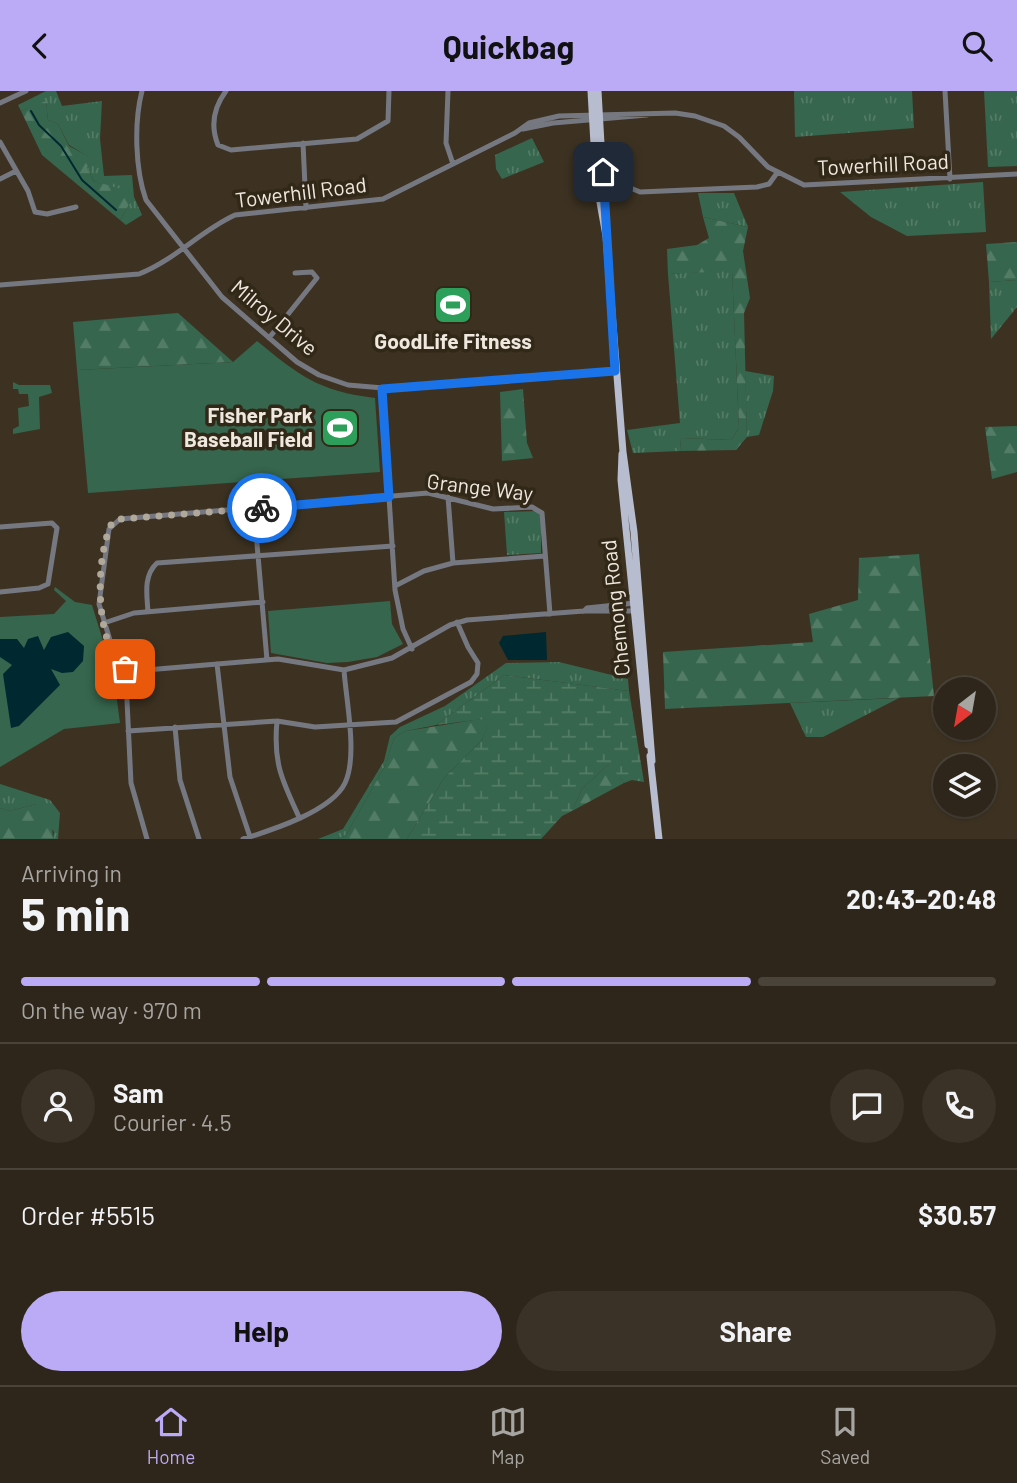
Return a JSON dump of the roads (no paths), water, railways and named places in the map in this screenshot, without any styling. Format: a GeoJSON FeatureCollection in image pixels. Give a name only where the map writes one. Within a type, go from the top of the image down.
{"type":"FeatureCollection","features":[{"type":"Feature","properties":{"kind":"main road","name":"Chemong Road"},"geometry":{"type":"LineString","coordinates":[[591,91],[608,225],[606,236],[623,452],[621,480],[659,839]]}},
{"type":"Feature","properties":{"kind":"main road","name":"Chemong Road"},"geometry":{"type":"LineString","coordinates":[[596,118],[598,91]]}},
{"type":"Feature","properties":{"kind":"street"},"geometry":{"type":"LineString","coordinates":[[0,103],[26,91]]}},
{"type":"Feature","properties":{"kind":"street","name":"Milroy Drive"},"geometry":{"type":"LineString","coordinates":[[142,91],[137,109],[144,193],[183,249],[222,297],[297,362],[319,375],[348,385],[382,389],[615,371]]}},
{"type":"Feature","properties":{"kind":"street"},"geometry":{"type":"LineString","coordinates":[[226,91],[218,103],[214,118],[218,145],[231,150],[357,139],[378,128],[390,117],[389,91]]}},
{"type":"Feature","properties":{"kind":"street"},"geometry":{"type":"LineString","coordinates":[[448,91],[446,143],[453,164]]}},
{"type":"Feature","properties":{"kind":"street"},"geometry":{"type":"LineString","coordinates":[[945,91],[950,179]]}},
{"type":"Feature","properties":{"kind":"street","name":"Towerhill Road"},"geometry":{"type":"LineString","coordinates":[[0,285],[139,274],[157,267],[218,223],[235,215],[383,199],[523,129],[596,118],[675,113],[714,121],[739,137],[777,173],[804,184],[1017,174]]}},
{"type":"Feature","properties":{"kind":"street"},"geometry":{"type":"LineString","coordinates":[[0,142],[35,212],[47,214],[75,207]]}},
{"type":"Feature","properties":{"kind":"street"},"geometry":{"type":"LineString","coordinates":[[303,143],[306,208]]}},
{"type":"Feature","properties":{"kind":"street"},"geometry":{"type":"LineString","coordinates":[[0,179],[16,171]]}},
{"type":"Feature","properties":{"kind":"street"},"geometry":{"type":"LineString","coordinates":[[628,187],[640,192],[757,187],[769,184],[777,173]]}},
{"type":"Feature","properties":{"kind":"street"},"geometry":{"type":"LineString","coordinates":[[269,338],[317,278],[312,272],[295,273]]}},
{"type":"Feature","properties":{"kind":"street"},"geometry":{"type":"LineString","coordinates":[[382,389],[395,586],[398,612],[412,649]]}},
{"type":"Feature","properties":{"kind":"street","name":"Grange Way"},"geometry":{"type":"LineString","coordinates":[[147,839],[131,783],[125,699],[127,678],[114,653],[99,604],[99,586],[109,529],[115,521],[428,493],[493,509],[532,507],[542,513],[550,614]]}},
{"type":"Feature","properties":{"kind":"street"},"geometry":{"type":"LineString","coordinates":[[448,497],[453,563]]}},
{"type":"Feature","properties":{"kind":"street"},"geometry":{"type":"LineString","coordinates":[[254,509],[267,660]]}},
{"type":"Feature","properties":{"kind":"street"},"geometry":{"type":"LineString","coordinates":[[0,527],[52,523],[57,528],[48,584],[39,589],[0,592]]}},
{"type":"Feature","properties":{"kind":"street"},"geometry":{"type":"LineString","coordinates":[[148,612],[147,582],[156,563],[393,546]]}},
{"type":"Feature","properties":{"kind":"street"},"geometry":{"type":"LineString","coordinates":[[395,586],[425,571],[453,563],[545,556]]}},
{"type":"Feature","properties":{"kind":"street"},"geometry":{"type":"LineString","coordinates":[[104,623],[134,613],[263,602]]}},
{"type":"Feature","properties":{"kind":"street"},"geometry":{"type":"LineString","coordinates":[[112,669],[146,670],[267,660],[344,670],[367,666],[412,649],[457,622],[584,611],[587,608],[636,607]]}},
{"type":"Feature","properties":{"kind":"street"},"geometry":{"type":"LineString","coordinates":[[128,731],[277,721],[315,727],[396,722],[471,682],[479,669],[457,622]]}},
{"type":"Feature","properties":{"kind":"street","name":"Grange Way"},"geometry":{"type":"LineString","coordinates":[[114,653],[111,680],[125,699]]}},
{"type":"Feature","properties":{"kind":"street"},"geometry":{"type":"LineString","coordinates":[[217,664],[221,723],[230,777],[250,837]]}},
{"type":"Feature","properties":{"kind":"street"},"geometry":{"type":"LineString","coordinates":[[115,683],[146,670]]}},
{"type":"Feature","properties":{"kind":"street"},"geometry":{"type":"LineString","coordinates":[[243,839],[330,803],[346,783],[350,757],[344,670]]}},
{"type":"Feature","properties":{"kind":"street"},"geometry":{"type":"LineString","coordinates":[[277,721],[274,751],[281,778],[299,817]]}},
{"type":"Feature","properties":{"kind":"street"},"geometry":{"type":"LineString","coordinates":[[175,727],[180,780],[199,839]]}},
{"type":"Feature","properties":{"kind":"water"},"geometry":{"type":"Polygon","coordinates":[[[68,632],[84,646],[83,661],[73,672],[62,673],[51,669],[60,685],[19,726],[11,728],[3,674],[12,665],[0,657],[0,639],[17,639],[24,648],[28,639],[38,636],[44,650],[51,637],[68,632]]]}},
{"type":"Feature","properties":{"kind":"water"},"geometry":{"type":"Polygon","coordinates":[[[546,632],[547,660],[508,660],[499,643],[503,636],[546,632]]]}},
{"type":"Feature","properties":{"kind":"waterway"},"geometry":{"type":"LineString","coordinates":[[31,111],[39,125],[61,146],[82,180],[116,210]]}},
{"type":"Feature","properties":{"kind":"place","name":"GoodLife Fitness"},"geometry":{"type":"Point","coordinates":[453,305]}},
{"type":"Feature","properties":{"kind":"place","name":"Fisher Park Baseball Field"},"geometry":{"type":"Point","coordinates":[340,428]}}]}
